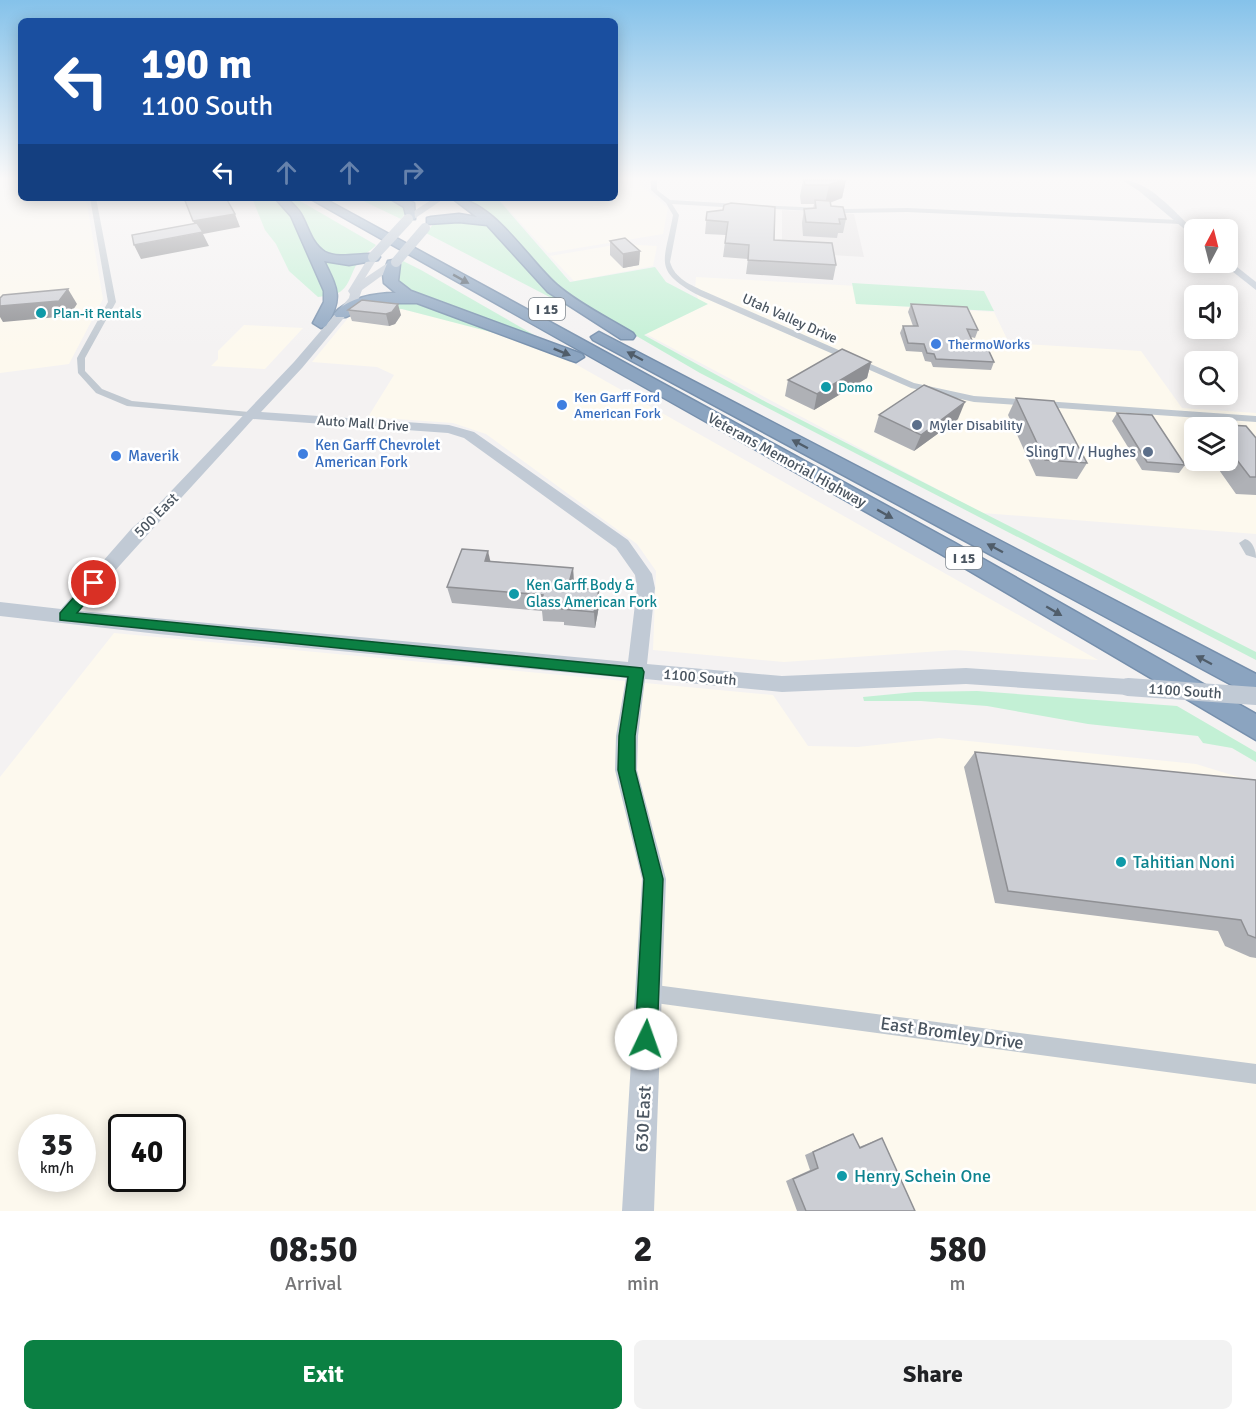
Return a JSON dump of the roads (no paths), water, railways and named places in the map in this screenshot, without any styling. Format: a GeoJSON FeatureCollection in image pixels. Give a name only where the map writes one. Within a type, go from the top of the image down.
{"type":"FeatureCollection","features":[{"type":"Feature","properties":{"kind":"highway"},"geometry":{"type":"LineString","coordinates":[[306,237],[332,294],[331,302],[321,323]]}},
{"type":"Feature","properties":{"kind":"highway","name":"Veterans Memorial Highway"},"geometry":{"type":"LineString","coordinates":[[388,237],[678,389],[1256,687]]}},
{"type":"Feature","properties":{"kind":"highway","name":"I 15"},"geometry":{"type":"LineString","coordinates":[[412,237],[544,307]]}},
{"type":"Feature","properties":{"kind":"highway"},"geometry":{"type":"LineString","coordinates":[[503,237],[553,290],[661,356],[678,389]]}},
{"type":"Feature","properties":{"kind":"highway"},"geometry":{"type":"LineString","coordinates":[[312,248],[323,256],[338,260],[373,257]]}},
{"type":"Feature","properties":{"kind":"highway"},"geometry":{"type":"LineString","coordinates":[[394,263],[390,276],[392,285],[403,293],[542,344],[678,389]]}},
{"type":"Feature","properties":{"kind":"highway"},"geometry":{"type":"LineString","coordinates":[[341,314],[363,301],[381,297],[400,297],[427,303]]}},
{"type":"Feature","properties":{"kind":"highway","name":"Veterans Memorial Highway"},"geometry":{"type":"LineString","coordinates":[[584,329],[678,389],[1256,728]]}},
{"type":"Feature","properties":{"kind":"main road","name":"500 East"},"geometry":{"type":"LineString","coordinates":[[373,257],[391,237]]}},
{"type":"Feature","properties":{"kind":"main road","name":"500 East"},"geometry":{"type":"LineString","coordinates":[[394,263],[417,237]]}},
{"type":"Feature","properties":{"kind":"street","name":"Auto Mall Drive"},"geometry":{"type":"LineString","coordinates":[[100,237],[112,302],[81,358],[81,371],[99,391],[130,404],[448,429],[470,435],[622,544],[643,574],[646,588],[637,672]]}},
{"type":"Feature","properties":{"kind":"street","name":"Utah Valley Drive"},"geometry":{"type":"LineString","coordinates":[[672,237],[666,264],[677,279],[703,294],[911,385],[947,395],[989,401],[1256,418]]}},
{"type":"Feature","properties":{"kind":"street","name":"500 East"},"geometry":{"type":"LineString","coordinates":[[65,617],[138,532],[161,512],[249,415],[266,400],[354,299],[360,287],[362,272],[373,257]]}},
{"type":"Feature","properties":{"kind":"street","name":"500 East"},"geometry":{"type":"LineString","coordinates":[[249,415],[254,399],[342,300],[394,263]]}},
{"type":"Feature","properties":{"kind":"street"},"geometry":{"type":"LineString","coordinates":[[1238,271],[1256,287]]}},
{"type":"Feature","properties":{"kind":"street"},"geometry":{"type":"LineString","coordinates":[[1245,543],[1250,552],[1256,554]]}},
{"type":"Feature","properties":{"kind":"street","name":"1100 South"},"geometry":{"type":"LineString","coordinates":[[0,609],[637,672],[782,684],[966,676],[1256,696]]}},
{"type":"Feature","properties":{"kind":"street","name":"630 East"},"geometry":{"type":"LineString","coordinates":[[637,672],[627,736],[626,770],[654,879],[638,1211]]}},
{"type":"Feature","properties":{"kind":"street","name":"East Bromley Drive"},"geometry":{"type":"LineString","coordinates":[[648,993],[1256,1074]]}},
{"type":"Feature","properties":{"kind":"place","name":"Plan-it Rentals"},"geometry":{"type":"Point","coordinates":[41,313]}},
{"type":"Feature","properties":{"kind":"place","name":"ThermoWorks"},"geometry":{"type":"Point","coordinates":[936,344]}},
{"type":"Feature","properties":{"kind":"place","name":"Domo"},"geometry":{"type":"Point","coordinates":[826,387]}},
{"type":"Feature","properties":{"kind":"place","name":"Ken Garff Ford American Fork"},"geometry":{"type":"Point","coordinates":[562,405]}},
{"type":"Feature","properties":{"kind":"place","name":"Myler Disability"},"geometry":{"type":"Point","coordinates":[917,425]}},
{"type":"Feature","properties":{"kind":"place","name":"SlingTV / Hughes"},"geometry":{"type":"Point","coordinates":[1148,452]}},
{"type":"Feature","properties":{"kind":"place","name":"Ken Garff Chevrolet American Fork"},"geometry":{"type":"Point","coordinates":[303,454]}},
{"type":"Feature","properties":{"kind":"place","name":"Maverik"},"geometry":{"type":"Point","coordinates":[116,456]}},
{"type":"Feature","properties":{"kind":"place","name":"Ken Garff Body & Glass American Fork"},"geometry":{"type":"Point","coordinates":[514,594]}},
{"type":"Feature","properties":{"kind":"place","name":"Tahitian Noni"},"geometry":{"type":"Point","coordinates":[1121,862]}},
{"type":"Feature","properties":{"kind":"place","name":"Henry Schein One"},"geometry":{"type":"Point","coordinates":[842,1176]}}]}
